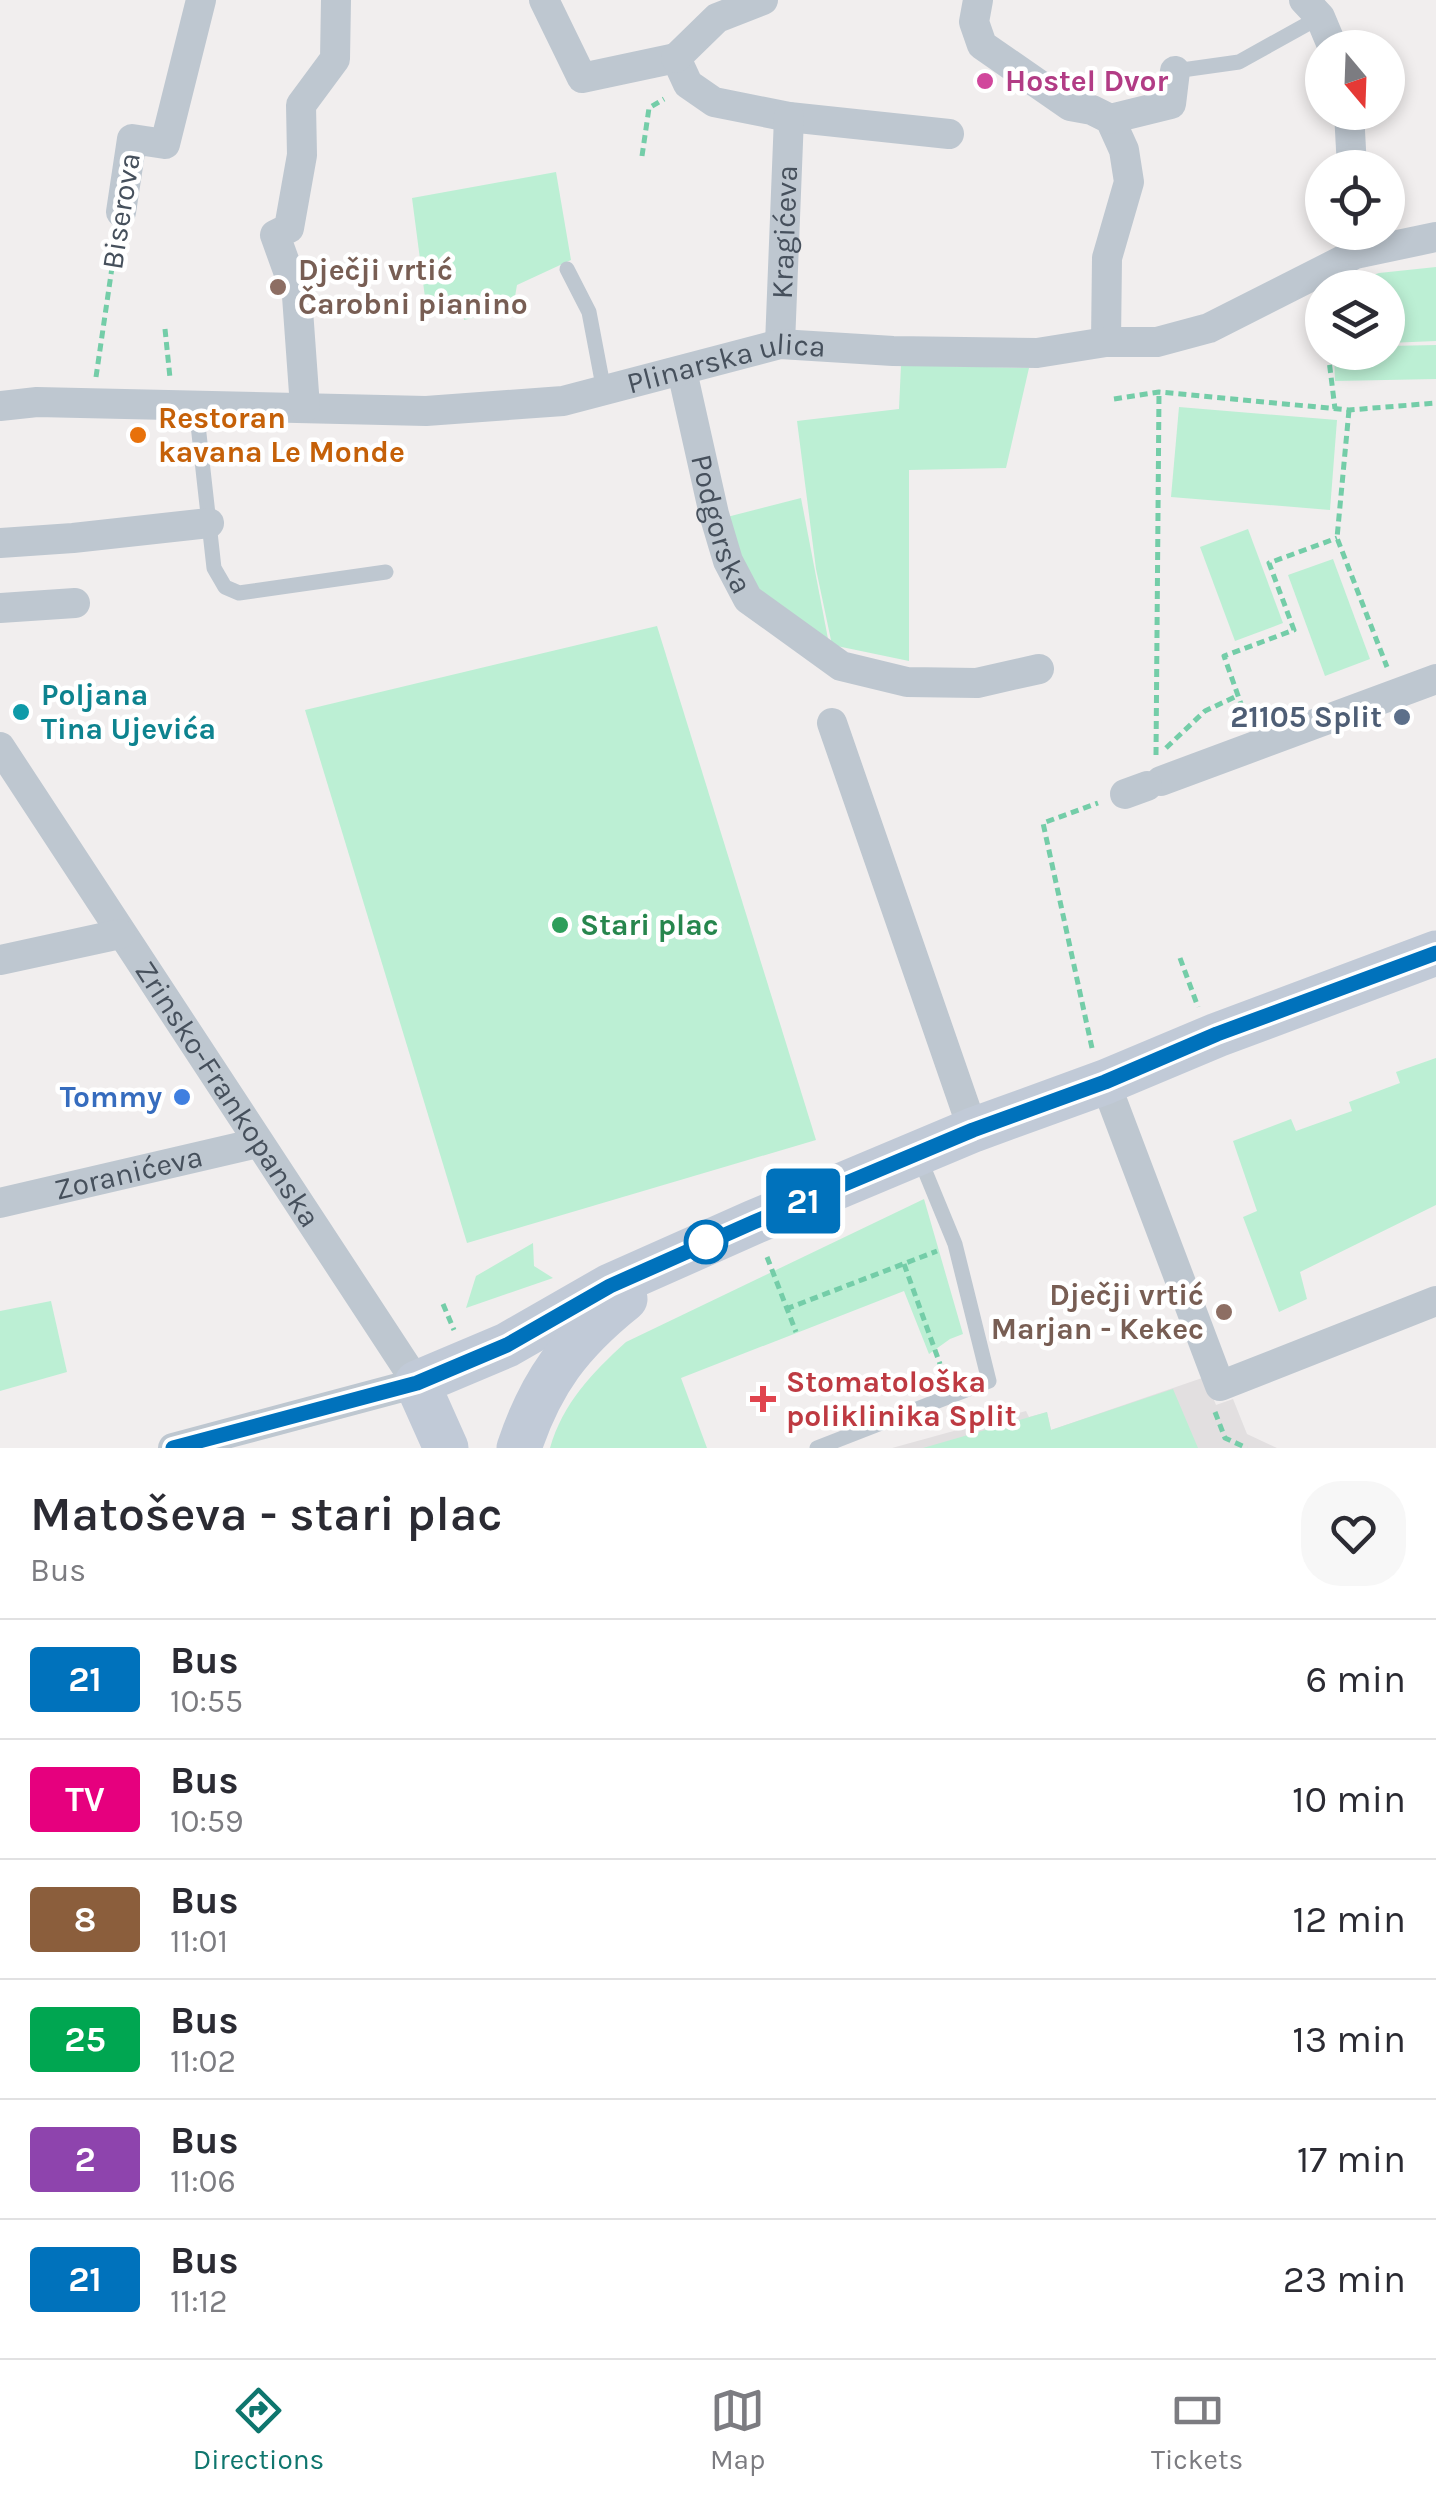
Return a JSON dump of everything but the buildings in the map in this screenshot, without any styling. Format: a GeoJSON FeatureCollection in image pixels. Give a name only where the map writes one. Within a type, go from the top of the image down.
{"type":"FeatureCollection","features":[{"type":"Feature","properties":{"kind":"street","name":"Biserova"},"geometry":{"type":"LineString","coordinates":[[120,212],[132,139],[165,144],[201,0]]}},
{"type":"Feature","properties":{"kind":"street"},"geometry":{"type":"LineString","coordinates":[[305,408],[297,296],[275,235],[290,228],[302,155],[302,105],[336,59],[336,0]]}},
{"type":"Feature","properties":{"kind":"street"},"geometry":{"type":"LineString","coordinates":[[544,0],[582,78],[682,71],[714,102],[789,117],[949,134]]}},
{"type":"Feature","properties":{"kind":"street"},"geometry":{"type":"LineString","coordinates":[[682,71],[717,18],[763,0]]}},
{"type":"Feature","properties":{"kind":"street"},"geometry":{"type":"LineString","coordinates":[[978,0],[974,22],[982,45],[1070,106],[1110,119],[1124,150],[1129,182],[1107,258],[1106,342]]}},
{"type":"Feature","properties":{"kind":"street"},"geometry":{"type":"LineString","coordinates":[[1110,119],[1171,104],[1175,71]]}},
{"type":"Feature","properties":{"kind":"street","name":"Kragićeva"},"geometry":{"type":"LineString","coordinates":[[780,344],[789,117]]}},
{"type":"Feature","properties":{"kind":"street","name":"Plinarska ulica"},"geometry":{"type":"LineString","coordinates":[[1405,239],[1436,236]]}},
{"type":"Feature","properties":{"kind":"street","name":"Plinarska ulica"},"geometry":{"type":"LineString","coordinates":[[0,406],[184,400],[426,410],[563,401],[780,344],[893,351],[1037,352],[1106,342],[1157,342],[1209,328],[1343,250]]}},
{"type":"Feature","properties":{"kind":"street","name":"Podgorska"},"geometry":{"type":"LineString","coordinates":[[682,372],[728,562],[748,598],[840,666],[907,682],[978,683],[1039,669]]}},
{"type":"Feature","properties":{"kind":"street"},"geometry":{"type":"LineString","coordinates":[[0,542],[209,522]]}},
{"type":"Feature","properties":{"kind":"street"},"geometry":{"type":"LineString","coordinates":[[0,608],[76,603]]}},
{"type":"Feature","properties":{"kind":"street"},"geometry":{"type":"LineString","coordinates":[[1144,787],[1436,679]]}},
{"type":"Feature","properties":{"kind":"street"},"geometry":{"type":"LineString","coordinates":[[832,723],[973,1130]]}},
{"type":"Feature","properties":{"kind":"street","name":"Zrinsko-Frankopanska"},"geometry":{"type":"LineString","coordinates":[[0,747],[417,1383],[446,1448]]}},
{"type":"Feature","properties":{"kind":"street"},"geometry":{"type":"LineString","coordinates":[[0,960],[120,934]]}},
{"type":"Feature","properties":{"kind":"street"},"geometry":{"type":"LineString","coordinates":[[173,1448],[417,1383],[507,1345],[610,1286],[973,1130],[1436,953]]}},
{"type":"Feature","properties":{"kind":"street"},"geometry":{"type":"LineString","coordinates":[[1105,1082],[1220,1386],[1436,1300]]}},
{"type":"Feature","properties":{"kind":"street","name":"Zoranićeva"},"geometry":{"type":"LineString","coordinates":[[0,1203],[257,1143]]}},
{"type":"Feature","properties":{"kind":"street"},"geometry":{"type":"LineString","coordinates":[[519,1448],[543,1386],[568,1352],[602,1317],[681,1254]]}},
{"type":"Feature","properties":{"kind":"lane"},"geometry":{"type":"LineString","coordinates":[[1175,71],[1239,62],[1312,8]]}},
{"type":"Feature","properties":{"kind":"lane"},"geometry":{"type":"LineString","coordinates":[[567,269],[589,312],[604,391]]}},
{"type":"Feature","properties":{"kind":"lane"},"geometry":{"type":"LineString","coordinates":[[184,400],[218,579],[225,588],[239,593],[386,572]]}},
{"type":"Feature","properties":{"kind":"lane"},"geometry":{"type":"LineString","coordinates":[[817,1448],[989,1381],[955,1244],[918,1155]]}},
{"type":"Feature","properties":{"kind":"path"},"geometry":{"type":"LineString","coordinates":[[642,156],[649,108],[682,71]]}},
{"type":"Feature","properties":{"kind":"path","name":"Biserova"},"geometry":{"type":"LineString","coordinates":[[92,403],[120,212]]}},
{"type":"Feature","properties":{"kind":"path"},"geometry":{"type":"LineString","coordinates":[[165,329],[184,400]]}},
{"type":"Feature","properties":{"kind":"path"},"geometry":{"type":"LineString","coordinates":[[1330,370],[1334,409]]}},
{"type":"Feature","properties":{"kind":"path"},"geometry":{"type":"LineString","coordinates":[[1159,392],[1156,763],[1193,720],[1238,696]]}},
{"type":"Feature","properties":{"kind":"path"},"geometry":{"type":"LineString","coordinates":[[1114,398],[1159,392],[1349,410],[1436,403]]}},
{"type":"Feature","properties":{"kind":"path"},"geometry":{"type":"LineString","coordinates":[[1349,410],[1336,538],[1398,693]]}},
{"type":"Feature","properties":{"kind":"path"},"geometry":{"type":"LineString","coordinates":[[1256,747],[1224,656],[1294,630],[1269,562],[1336,538]]}},
{"type":"Feature","properties":{"kind":"path"},"geometry":{"type":"LineString","coordinates":[[1105,1082],[1088,1038],[1043,823],[1144,787]]}},
{"type":"Feature","properties":{"kind":"path"},"geometry":{"type":"LineString","coordinates":[[1180,958],[1193,992]]}},
{"type":"Feature","properties":{"kind":"path"},"geometry":{"type":"LineString","coordinates":[[786,1309],[955,1244]]}},
{"type":"Feature","properties":{"kind":"path"},"geometry":{"type":"LineString","coordinates":[[904,1264],[940,1364]]}},
{"type":"Feature","properties":{"kind":"path"},"geometry":{"type":"LineString","coordinates":[[778,1289],[796,1332]]}},
{"type":"Feature","properties":{"kind":"path"},"geometry":{"type":"LineString","coordinates":[[1220,1386],[1212,1406],[1225,1438],[1248,1448]]}},
{"type":"Feature","properties":{"kind":"shaded area"},"geometry":{"type":"Polygon","coordinates":[[[1205,1377],[1216,1405],[1233,1399],[1247,1434],[1277,1448],[892,1448],[1026,1411],[1029,1417],[1047,1412],[1051,1430],[1205,1377]]]}},
{"type":"Feature","properties":{"kind":"green space"},"geometry":{"type":"Polygon","coordinates":[[[556,172],[571,260],[517,285],[513,308],[464,320],[463,301],[426,305],[412,198],[556,172]]]}},
{"type":"Feature","properties":{"kind":"green space"},"geometry":{"type":"Polygon","coordinates":[[[1436,267],[1436,341],[1405,342],[1405,270],[1436,267]]]}},
{"type":"Feature","properties":{"kind":"green space"},"geometry":{"type":"Polygon","coordinates":[[[1436,345],[1436,379],[1335,381],[1335,370],[1405,370],[1405,346],[1436,345]]]}},
{"type":"Feature","properties":{"kind":"green space"},"geometry":{"type":"Polygon","coordinates":[[[901,365],[1029,368],[1006,468],[909,470],[909,661],[832,645],[816,569],[797,421],[899,409],[901,365]]]}},
{"type":"Feature","properties":{"kind":"green space"},"geometry":{"type":"Polygon","coordinates":[[[1179,407],[1337,420],[1330,510],[1171,497],[1179,407]]]}},
{"type":"Feature","properties":{"kind":"green space"},"geometry":{"type":"Polygon","coordinates":[[[801,498],[829,644],[744,583],[727,517],[801,498]]]}},
{"type":"Feature","properties":{"kind":"green space"},"geometry":{"type":"Polygon","coordinates":[[[1248,529],[1283,623],[1235,641],[1200,547],[1248,529]]]}},
{"type":"Feature","properties":{"kind":"green space"},"geometry":{"type":"Polygon","coordinates":[[[1333,559],[1370,659],[1325,676],[1288,575],[1333,559]]]}},
{"type":"Feature","properties":{"kind":"green space","name":"Stari plac"},"geometry":{"type":"Polygon","coordinates":[[[657,626],[816,1140],[467,1243],[305,710],[657,626]]]}},
{"type":"Feature","properties":{"kind":"green space"},"geometry":{"type":"Polygon","coordinates":[[[1436,1058],[1436,1205],[1300,1272],[1307,1299],[1279,1312],[1243,1217],[1257,1211],[1233,1141],[1291,1119],[1296,1131],[1352,1111],[1349,1102],[1400,1083],[1396,1072],[1436,1058]]]}},
{"type":"Feature","properties":{"kind":"green space"},"geometry":{"type":"Polygon","coordinates":[[[924,1199],[963,1334],[929,1354],[904,1291],[681,1378],[707,1448],[550,1448],[580,1390],[626,1342],[924,1199]]]}},
{"type":"Feature","properties":{"kind":"green space"},"geometry":{"type":"Polygon","coordinates":[[[533,1243],[534,1266],[553,1278],[466,1308],[476,1276],[533,1243]]]}},
{"type":"Feature","properties":{"kind":"green space"},"geometry":{"type":"Polygon","coordinates":[[[51,1301],[67,1372],[0,1391],[0,1311],[51,1301]]]}},
{"type":"Feature","properties":{"kind":"green space"},"geometry":{"type":"Polygon","coordinates":[[[1173,1389],[1198,1448],[923,1448],[1047,1412],[1051,1430],[1173,1389]]]}},
{"type":"Feature","properties":{"kind":"bus line","name":"21"},"geometry":{"type":"LineString","coordinates":[[173,1448],[417,1383],[507,1345],[610,1286],[706,1242],[973,1130],[1436,953]]}},
{"type":"Feature","properties":{"kind":"place","name":"Hostel Dvor"},"geometry":{"type":"Point","coordinates":[985,81]}},
{"type":"Feature","properties":{"kind":"place","name":"Dječji vrtić Čarobni pianino"},"geometry":{"type":"Point","coordinates":[278,287]}},
{"type":"Feature","properties":{"kind":"place","name":"Restoran kavana Le Monde"},"geometry":{"type":"Point","coordinates":[138,435]}},
{"type":"Feature","properties":{"kind":"place","name":"Poljana Tina Ujevića"},"geometry":{"type":"Point","coordinates":[21,712]}},
{"type":"Feature","properties":{"kind":"place","name":"21105 Split"},"geometry":{"type":"Point","coordinates":[1402,717]}},
{"type":"Feature","properties":{"kind":"place","name":"Stari plac"},"geometry":{"type":"Point","coordinates":[560,925]}},
{"type":"Feature","properties":{"kind":"place","name":"Tommy"},"geometry":{"type":"Point","coordinates":[182,1097]}},
{"type":"Feature","properties":{"kind":"place","name":"Dječji vrtić Marjan - Kekec"},"geometry":{"type":"Point","coordinates":[1224,1312]}},
{"type":"Feature","properties":{"kind":"place","name":"Stomatološka poliklinika Split"},"geometry":{"type":"Point","coordinates":[763,1399]}}]}
